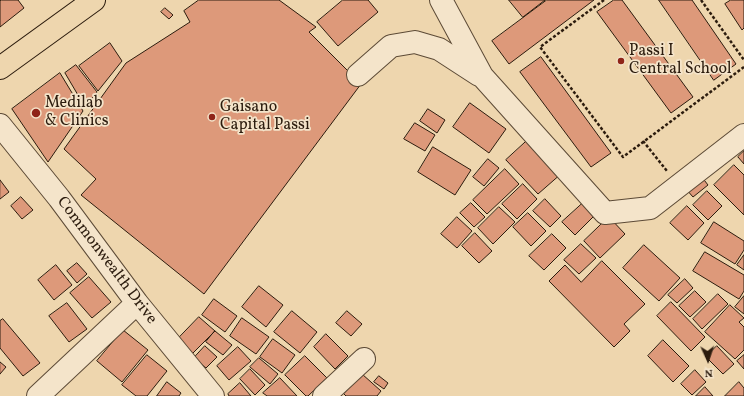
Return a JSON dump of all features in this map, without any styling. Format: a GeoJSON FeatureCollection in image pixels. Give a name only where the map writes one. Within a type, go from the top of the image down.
{"type":"FeatureCollection","features":[{"type":"Feature","properties":{"kind":"highway"},"geometry":{"type":"LineString","coordinates":[[0,68],[94,0]]}},
{"type":"Feature","properties":{"kind":"street"},"geometry":{"type":"LineString","coordinates":[[441,0],[482,76],[605,213],[650,208],[744,135]]}},
{"type":"Feature","properties":{"kind":"street"},"geometry":{"type":"LineString","coordinates":[[358,74],[391,46],[415,42],[439,49],[482,76]]}},
{"type":"Feature","properties":{"kind":"street","name":"Commonwealth Drive"},"geometry":{"type":"LineString","coordinates":[[0,125],[59,198],[137,303],[213,396]]}},
{"type":"Feature","properties":{"kind":"street"},"geometry":{"type":"LineString","coordinates":[[38,396],[137,303]]}},
{"type":"Feature","properties":{"kind":"street"},"geometry":{"type":"LineString","coordinates":[[324,396],[364,359]]}},
{"type":"Feature","properties":{"kind":"path"},"geometry":{"type":"LineString","coordinates":[[604,0],[540,47],[623,157],[744,67]]}},
{"type":"Feature","properties":{"kind":"path"},"geometry":{"type":"LineString","coordinates":[[701,0],[744,60]]}},
{"type":"Feature","properties":{"kind":"path"},"geometry":{"type":"LineString","coordinates":[[643,141],[678,186]]}},
{"type":"Feature","properties":{"kind":"building"},"geometry":{"type":"Polygon","coordinates":[[[18,0],[24,8],[0,27],[0,1],[18,0]]]}},
{"type":"Feature","properties":{"kind":"building","name":"Gaisano Capital Passi"},"geometry":{"type":"Polygon","coordinates":[[[199,0],[279,0],[316,27],[309,32],[361,84],[204,294],[81,195],[96,179],[64,149],[126,63],[190,22],[184,11],[199,0]]]}},
{"type":"Feature","properties":{"kind":"building"},"geometry":{"type":"Polygon","coordinates":[[[343,0],[368,0],[378,12],[338,46],[317,22],[343,0]]]}},
{"type":"Feature","properties":{"kind":"building"},"geometry":{"type":"Polygon","coordinates":[[[509,0],[545,0],[523,17],[509,0]]]}},
{"type":"Feature","properties":{"kind":"building"},"geometry":{"type":"Polygon","coordinates":[[[547,0],[594,0],[509,64],[492,41],[547,0]]]}},
{"type":"Feature","properties":{"kind":"building"},"geometry":{"type":"Polygon","coordinates":[[[614,0],[622,0],[693,97],[671,113],[597,12],[614,0]]]}},
{"type":"Feature","properties":{"kind":"building"},"geometry":{"type":"Polygon","coordinates":[[[659,0],[692,0],[736,64],[714,80],[659,0]]]}},
{"type":"Feature","properties":{"kind":"building"},"geometry":{"type":"Polygon","coordinates":[[[731,0],[744,0],[744,28],[742,30],[725,4],[731,0]]]}},
{"type":"Feature","properties":{"kind":"building"},"geometry":{"type":"Polygon","coordinates":[[[165,8],[173,15],[169,19],[161,12],[165,8]]]}},
{"type":"Feature","properties":{"kind":"building"},"geometry":{"type":"Polygon","coordinates":[[[110,43],[122,61],[98,91],[79,66],[110,43]]]}},
{"type":"Feature","properties":{"kind":"building"},"geometry":{"type":"Polygon","coordinates":[[[541,57],[611,153],[591,167],[520,72],[541,57]]]}},
{"type":"Feature","properties":{"kind":"building"},"geometry":{"type":"Polygon","coordinates":[[[76,65],[97,92],[85,107],[65,73],[76,65]]]}},
{"type":"Feature","properties":{"kind":"building"},"geometry":{"type":"Polygon","coordinates":[[[60,73],[83,111],[48,162],[12,109],[60,73]]]}},
{"type":"Feature","properties":{"kind":"building"},"geometry":{"type":"Polygon","coordinates":[[[470,103],[506,129],[489,153],[453,127],[470,103]]]}},
{"type":"Feature","properties":{"kind":"building"},"geometry":{"type":"Polygon","coordinates":[[[428,109],[445,120],[437,133],[420,121],[428,109]]]}},
{"type":"Feature","properties":{"kind":"building"},"geometry":{"type":"Polygon","coordinates":[[[415,123],[435,135],[425,151],[404,139],[415,123]]]}},
{"type":"Feature","properties":{"kind":"building"},"geometry":{"type":"Polygon","coordinates":[[[530,138],[562,173],[538,194],[506,160],[530,138]]]}},
{"type":"Feature","properties":{"kind":"building"},"geometry":{"type":"Polygon","coordinates":[[[433,147],[471,170],[455,195],[418,172],[433,147]]]}},
{"type":"Feature","properties":{"kind":"building"},"geometry":{"type":"Polygon","coordinates":[[[744,151],[744,164],[738,157],[744,151]]]}},
{"type":"Feature","properties":{"kind":"building"},"geometry":{"type":"Polygon","coordinates":[[[488,159],[499,168],[484,186],[473,177],[488,159]]]}},
{"type":"Feature","properties":{"kind":"building"},"geometry":{"type":"Polygon","coordinates":[[[734,165],[744,175],[744,215],[714,185],[734,165]]]}},
{"type":"Feature","properties":{"kind":"building"},"geometry":{"type":"Polygon","coordinates":[[[505,169],[519,184],[487,214],[473,200],[505,169]]]}},
{"type":"Feature","properties":{"kind":"building"},"geometry":{"type":"Polygon","coordinates":[[[701,176],[708,185],[693,197],[686,189],[701,176]]]}},
{"type":"Feature","properties":{"kind":"building"},"geometry":{"type":"Polygon","coordinates":[[[0,180],[9,192],[0,199],[0,180]]]}},
{"type":"Feature","properties":{"kind":"building"},"geometry":{"type":"Polygon","coordinates":[[[523,184],[537,199],[517,219],[502,204],[523,184]]]}},
{"type":"Feature","properties":{"kind":"building"},"geometry":{"type":"Polygon","coordinates":[[[707,191],[722,206],[708,220],[693,205],[707,191]]]}},
{"type":"Feature","properties":{"kind":"building"},"geometry":{"type":"Polygon","coordinates":[[[21,197],[33,210],[22,219],[11,206],[21,197]]]}},
{"type":"Feature","properties":{"kind":"building"},"geometry":{"type":"Polygon","coordinates":[[[545,199],[561,216],[550,227],[533,211],[545,199]]]}},
{"type":"Feature","properties":{"kind":"building"},"geometry":{"type":"Polygon","coordinates":[[[471,203],[485,217],[474,227],[460,213],[471,203]]]}},
{"type":"Feature","properties":{"kind":"building"},"geometry":{"type":"Polygon","coordinates":[[[583,203],[595,215],[575,235],[562,222],[583,203]]]}},
{"type":"Feature","properties":{"kind":"building"},"geometry":{"type":"Polygon","coordinates":[[[687,206],[704,223],[688,240],[670,223],[687,206]]]}},
{"type":"Feature","properties":{"kind":"building"},"geometry":{"type":"Polygon","coordinates":[[[499,207],[515,222],[493,244],[478,228],[499,207]]]}},
{"type":"Feature","properties":{"kind":"building"},"geometry":{"type":"Polygon","coordinates":[[[528,213],[546,231],[531,246],[513,227],[528,213]]]}},
{"type":"Feature","properties":{"kind":"building"},"geometry":{"type":"Polygon","coordinates":[[[457,217],[472,231],[457,248],[441,234],[457,217]]]}},
{"type":"Feature","properties":{"kind":"building"},"geometry":{"type":"Polygon","coordinates":[[[609,217],[625,234],[600,258],[584,241],[609,217]]]}},
{"type":"Feature","properties":{"kind":"building"},"geometry":{"type":"Polygon","coordinates":[[[714,222],[744,241],[744,250],[735,264],[701,243],[714,222]]]}},
{"type":"Feature","properties":{"kind":"building"},"geometry":{"type":"Polygon","coordinates":[[[475,233],[492,251],[479,263],[462,246],[475,233]]]}},
{"type":"Feature","properties":{"kind":"building"},"geometry":{"type":"Polygon","coordinates":[[[552,234],[566,248],[544,270],[529,256],[552,234]]]}},
{"type":"Feature","properties":{"kind":"building"},"geometry":{"type":"Polygon","coordinates":[[[581,244],[596,258],[579,274],[564,260],[581,244]]]}},
{"type":"Feature","properties":{"kind":"building"},"geometry":{"type":"Polygon","coordinates":[[[644,245],[680,278],[659,301],[623,268],[644,245]]]}},
{"type":"Feature","properties":{"kind":"building"},"geometry":{"type":"Polygon","coordinates":[[[705,252],[744,275],[744,291],[739,299],[693,271],[705,252]]]}},
{"type":"Feature","properties":{"kind":"building"},"geometry":{"type":"Polygon","coordinates":[[[744,255],[744,270],[737,265],[744,255]]]}},
{"type":"Feature","properties":{"kind":"building"},"geometry":{"type":"Polygon","coordinates":[[[602,261],[645,304],[624,324],[630,331],[614,347],[549,281],[565,265],[581,282],[602,261]]]}},
{"type":"Feature","properties":{"kind":"building"},"geometry":{"type":"Polygon","coordinates":[[[77,263],[87,274],[77,283],[67,271],[77,263]]]}},
{"type":"Feature","properties":{"kind":"building"},"geometry":{"type":"Polygon","coordinates":[[[56,265],[72,285],[54,300],[38,280],[56,265]]]}},
{"type":"Feature","properties":{"kind":"building"},"geometry":{"type":"Polygon","coordinates":[[[89,277],[111,302],[92,318],[70,293],[89,277]]]}},
{"type":"Feature","properties":{"kind":"building"},"geometry":{"type":"Polygon","coordinates":[[[685,279],[693,288],[677,303],[668,295],[685,279]]]}},
{"type":"Feature","properties":{"kind":"building"},"geometry":{"type":"Polygon","coordinates":[[[259,286],[283,305],[266,327],[242,307],[259,286]]]}},
{"type":"Feature","properties":{"kind":"building"},"geometry":{"type":"Polygon","coordinates":[[[695,291],[706,302],[690,317],[679,306],[695,291]]]}},
{"type":"Feature","properties":{"kind":"building"},"geometry":{"type":"Polygon","coordinates":[[[718,294],[728,304],[702,329],[693,319],[718,294]]]}},
{"type":"Feature","properties":{"kind":"building"},"geometry":{"type":"Polygon","coordinates":[[[744,296],[744,314],[735,307],[744,296]]]}},
{"type":"Feature","properties":{"kind":"building"},"geometry":{"type":"Polygon","coordinates":[[[214,299],[237,316],[225,332],[202,315],[214,299]]]}},
{"type":"Feature","properties":{"kind":"building"},"geometry":{"type":"Polygon","coordinates":[[[671,302],[705,337],[691,351],[657,316],[671,302]]]}},
{"type":"Feature","properties":{"kind":"building"},"geometry":{"type":"Polygon","coordinates":[[[67,303],[87,329],[69,342],[49,316],[67,303]]]}},
{"type":"Feature","properties":{"kind":"building"},"geometry":{"type":"Polygon","coordinates":[[[730,305],[744,318],[739,322],[744,327],[744,350],[735,359],[705,332],[730,305]]]}},
{"type":"Feature","properties":{"kind":"building"},"geometry":{"type":"Polygon","coordinates":[[[292,311],[317,332],[300,353],[274,332],[292,311]]]}},
{"type":"Feature","properties":{"kind":"building"},"geometry":{"type":"Polygon","coordinates":[[[347,311],[362,324],[351,336],[336,323],[347,311]]]}},
{"type":"Feature","properties":{"kind":"building"},"geometry":{"type":"Polygon","coordinates":[[[199,317],[215,331],[190,356],[175,342],[199,317]]]}},
{"type":"Feature","properties":{"kind":"building"},"geometry":{"type":"Polygon","coordinates":[[[242,318],[269,337],[256,354],[230,336],[242,318]]]}},
{"type":"Feature","properties":{"kind":"building"},"geometry":{"type":"Polygon","coordinates":[[[3,319],[40,363],[23,376],[0,348],[0,321],[3,319]]]}},
{"type":"Feature","properties":{"kind":"building"},"geometry":{"type":"Polygon","coordinates":[[[123,330],[148,350],[122,382],[97,361],[123,330]]]}},
{"type":"Feature","properties":{"kind":"building"},"geometry":{"type":"Polygon","coordinates":[[[215,331],[232,345],[223,355],[206,342],[215,331]]]}},
{"type":"Feature","properties":{"kind":"building"},"geometry":{"type":"Polygon","coordinates":[[[326,334],[348,356],[335,369],[314,347],[326,334]]]}},
{"type":"Feature","properties":{"kind":"building"},"geometry":{"type":"Polygon","coordinates":[[[273,339],[295,355],[282,373],[260,357],[273,339]]]}},
{"type":"Feature","properties":{"kind":"building"},"geometry":{"type":"Polygon","coordinates":[[[663,340],[689,366],[673,382],[648,356],[663,340]]]}},
{"type":"Feature","properties":{"kind":"building"},"geometry":{"type":"Polygon","coordinates":[[[205,346],[217,357],[206,368],[194,358],[205,346]]]}},
{"type":"Feature","properties":{"kind":"building"},"geometry":{"type":"Polygon","coordinates":[[[717,346],[734,364],[723,374],[706,357],[717,346]]]}},
{"type":"Feature","properties":{"kind":"building"},"geometry":{"type":"Polygon","coordinates":[[[238,347],[251,361],[229,380],[217,366],[238,347]]]}},
{"type":"Feature","properties":{"kind":"building"},"geometry":{"type":"Polygon","coordinates":[[[147,355],[167,371],[147,396],[136,396],[122,385],[147,355]]]}},
{"type":"Feature","properties":{"kind":"building"},"geometry":{"type":"Polygon","coordinates":[[[744,355],[744,369],[737,361],[744,355]]]}},
{"type":"Feature","properties":{"kind":"building"},"geometry":{"type":"Polygon","coordinates":[[[305,356],[327,378],[308,396],[306,396],[285,375],[305,356]]]}},
{"type":"Feature","properties":{"kind":"building"},"geometry":{"type":"Polygon","coordinates":[[[259,358],[278,374],[270,384],[250,367],[259,358]]]}},
{"type":"Feature","properties":{"kind":"building"},"geometry":{"type":"Polygon","coordinates":[[[0,362],[6,367],[0,374],[0,362]]]}},
{"type":"Feature","properties":{"kind":"building"},"geometry":{"type":"Polygon","coordinates":[[[250,369],[265,385],[255,395],[240,379],[250,369]]]}},
{"type":"Feature","properties":{"kind":"building"},"geometry":{"type":"Polygon","coordinates":[[[695,370],[706,382],[692,395],[681,384],[695,370]]]}},
{"type":"Feature","properties":{"kind":"building"},"geometry":{"type":"Polygon","coordinates":[[[362,374],[381,391],[377,396],[346,396],[344,394],[362,374]]]}},
{"type":"Feature","properties":{"kind":"building"},"geometry":{"type":"Polygon","coordinates":[[[379,376],[388,383],[384,389],[374,382],[379,376]]]}},
{"type":"Feature","properties":{"kind":"building"},"geometry":{"type":"Polygon","coordinates":[[[280,378],[297,396],[267,396],[263,393],[280,378]]]}},
{"type":"Feature","properties":{"kind":"building"},"geometry":{"type":"Polygon","coordinates":[[[167,382],[181,393],[179,396],[157,396],[167,382]]]}},
{"type":"Feature","properties":{"kind":"building"},"geometry":{"type":"Polygon","coordinates":[[[739,382],[744,388],[744,396],[725,396],[739,382]]]}},
{"type":"Feature","properties":{"kind":"building"},"geometry":{"type":"Polygon","coordinates":[[[240,383],[251,396],[229,396],[228,394],[240,383]]]}},
{"type":"Feature","properties":{"kind":"building"},"geometry":{"type":"Polygon","coordinates":[[[705,387],[713,396],[696,396],[705,387]]]}},
{"type":"Feature","properties":{"kind":"place","name":"Passi I Central School"},"geometry":{"type":"Point","coordinates":[621,61]}},
{"type":"Feature","properties":{"kind":"place","name":"Medilab & Clinics"},"geometry":{"type":"Point","coordinates":[36,113]}},
{"type":"Feature","properties":{"kind":"place","name":"Gaisano Capital Passi"},"geometry":{"type":"Point","coordinates":[212,117]}}]}
